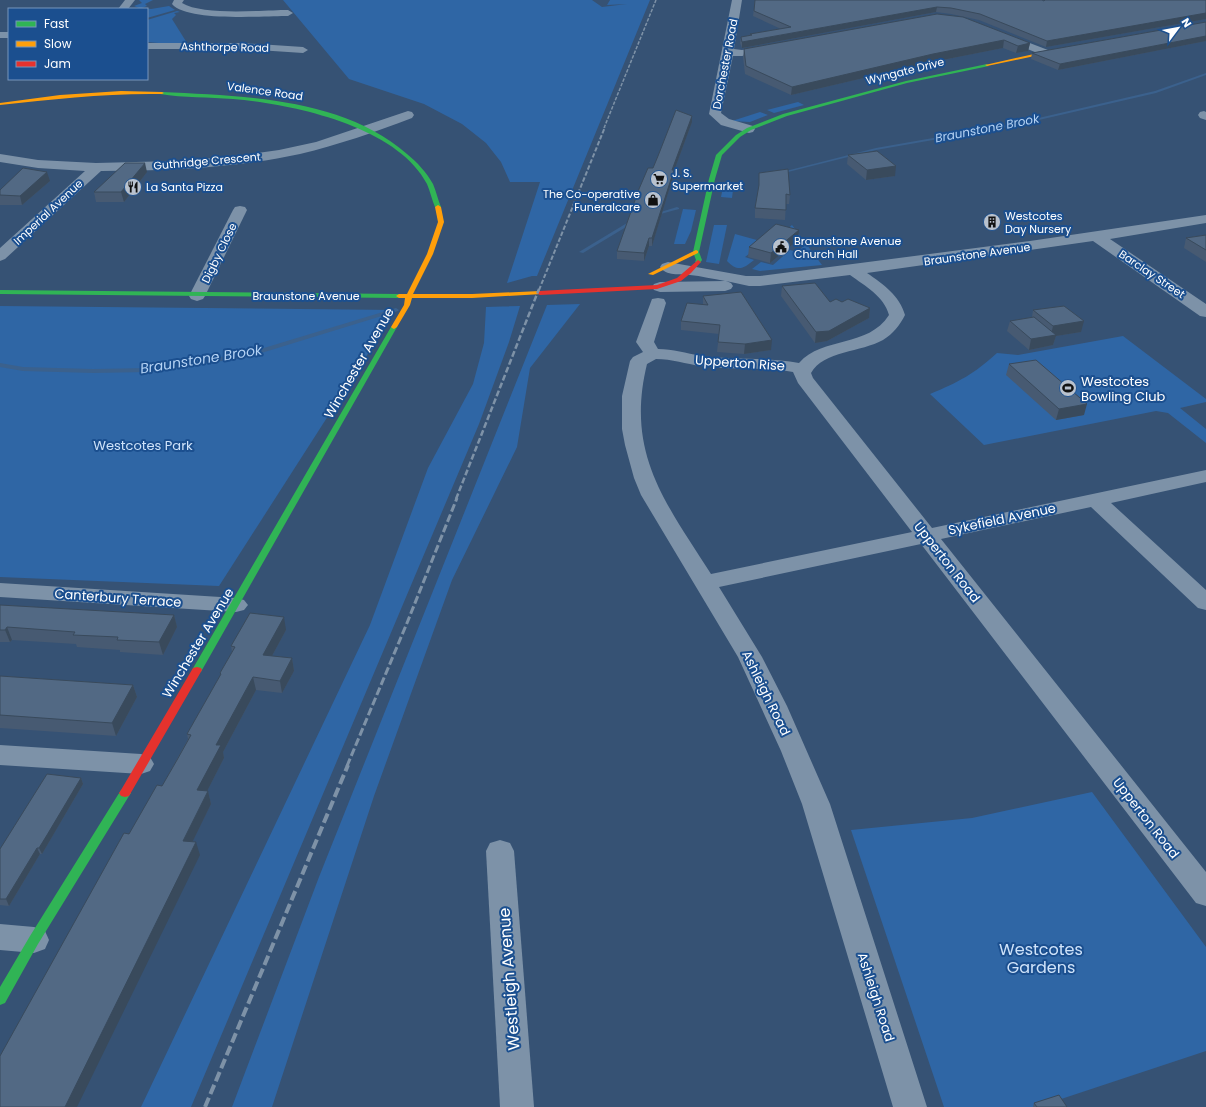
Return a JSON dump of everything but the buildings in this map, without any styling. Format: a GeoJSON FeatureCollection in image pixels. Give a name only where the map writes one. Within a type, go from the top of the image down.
{"type":"FeatureCollection","features":[{"type":"Feature","properties":{"kind":"street"},"geometry":{"type":"LineString","coordinates":[[124,8],[130,0]]}},
{"type":"Feature","properties":{"kind":"street"},"geometry":{"type":"LineString","coordinates":[[179,0],[177,4],[179,7],[195,12],[270,16],[288,13]]}},
{"type":"Feature","properties":{"kind":"street","name":"Dorchester Road"},"geometry":{"type":"LineString","coordinates":[[737,0],[715,114],[725,122],[749,129]]}},
{"type":"Feature","properties":{"kind":"street"},"geometry":{"type":"LineString","coordinates":[[989,30],[1044,52]]}},
{"type":"Feature","properties":{"kind":"street","name":"Ashthorpe Road"},"geometry":{"type":"LineString","coordinates":[[148,46],[240,46],[306,51]]}},
{"type":"Feature","properties":{"kind":"street"},"geometry":{"type":"LineString","coordinates":[[728,52],[742,53],[781,46]]}},
{"type":"Feature","properties":{"kind":"street","name":"Wyngate Drive"},"geometry":{"type":"LineString","coordinates":[[680,271],[695,267],[699,260],[696,252],[712,179],[719,155],[738,136],[749,129],[785,115],[906,82],[1072,47]]}},
{"type":"Feature","properties":{"kind":"street","name":"Valence Road"},"geometry":{"type":"LineString","coordinates":[[0,104],[58,96],[108,93],[154,93],[212,96],[273,102],[324,113],[366,131],[392,144],[421,169],[436,196],[441,222],[430,254],[409,296]]}},
{"type":"Feature","properties":{"kind":"street","name":"Guthridge Crescent"},"geometry":{"type":"LineString","coordinates":[[0,158],[27,163],[96,168],[191,165],[242,159],[318,146],[366,131],[408,115]]}},
{"type":"Feature","properties":{"kind":"street","name":"Imperial Avenue"},"geometry":{"type":"LineString","coordinates":[[0,256],[96,168]]}},
{"type":"Feature","properties":{"kind":"street","name":"Digby Close"},"geometry":{"type":"LineString","coordinates":[[198,296],[240,210]]}},
{"type":"Feature","properties":{"kind":"street","name":"Braunstone Avenue"},"geometry":{"type":"LineString","coordinates":[[680,271],[747,282],[853,270],[1098,237],[1206,219]]}},
{"type":"Feature","properties":{"kind":"street","name":"Barclay Street"},"geometry":{"type":"LineString","coordinates":[[1098,237],[1206,312]]}},
{"type":"Feature","properties":{"kind":"street"},"geometry":{"type":"LineString","coordinates":[[645,276],[680,271],[681,257],[696,252]]}},
{"type":"Feature","properties":{"kind":"street"},"geometry":{"type":"LineString","coordinates":[[804,369],[808,362],[816,357],[866,342],[879,335],[888,329],[897,315],[896,309],[884,293],[853,270]]}},
{"type":"Feature","properties":{"kind":"street","name":"Braunstone Avenue"},"geometry":{"type":"LineString","coordinates":[[680,271],[694,282],[711,287]]}},
{"type":"Feature","properties":{"kind":"street","name":"Braunstone Avenue"},"geometry":{"type":"LineString","coordinates":[[659,295],[680,271]]}},
{"type":"Feature","properties":{"kind":"street","name":"Braunstone Avenue"},"geometry":{"type":"LineString","coordinates":[[611,289],[630,280]]}},
{"type":"Feature","properties":{"kind":"street","name":"Braunstone Avenue"},"geometry":{"type":"LineString","coordinates":[[0,292],[198,296],[495,296],[611,289],[659,295],[711,287],[743,285],[747,282]]}},
{"type":"Feature","properties":{"kind":"street"},"geometry":{"type":"LineString","coordinates":[[652,354],[645,342],[659,295]]}},
{"type":"Feature","properties":{"kind":"street","name":"Winchester Avenue"},"geometry":{"type":"LineString","coordinates":[[0,999],[34,940],[112,815],[236,605],[407,305],[409,296]]}},
{"type":"Feature","properties":{"kind":"street","name":"Upperton Rise"},"geometry":{"type":"LineString","coordinates":[[652,354],[670,354],[701,361],[744,364],[777,364],[804,369]]}},
{"type":"Feature","properties":{"kind":"street","name":"Ashleigh Road"},"geometry":{"type":"LineString","coordinates":[[652,354],[639,361],[634,379],[630,416],[634,449],[641,473],[651,496],[753,664],[780,718],[816,804],[910,1107]]}},
{"type":"Feature","properties":{"kind":"street","name":"Upperton Road"},"geometry":{"type":"LineString","coordinates":[[804,369],[802,374],[804,380],[1206,894]]}},
{"type":"Feature","properties":{"kind":"street","name":"Sykefield Avenue"},"geometry":{"type":"LineString","coordinates":[[704,583],[1206,476]]}},
{"type":"Feature","properties":{"kind":"street"},"geometry":{"type":"LineString","coordinates":[[1095,499],[1206,603]]}},
{"type":"Feature","properties":{"kind":"street","name":"Canterbury Terrace"},"geometry":{"type":"LineString","coordinates":[[0,590],[236,605]]}},
{"type":"Feature","properties":{"kind":"street"},"geometry":{"type":"LineString","coordinates":[[0,755],[141,764]]}},
{"type":"Feature","properties":{"kind":"street","name":"Westleigh Avenue"},"geometry":{"type":"LineString","coordinates":[[500,851],[517,1107]]}},
{"type":"Feature","properties":{"kind":"street"},"geometry":{"type":"LineString","coordinates":[[0,937],[34,940]]}},
{"type":"Feature","properties":{"kind":"green space"},"geometry":{"type":"Polygon","coordinates":[[[139,0],[153,0],[145,4],[147,6],[142,8],[134,6],[142,3],[139,0]]]}},
{"type":"Feature","properties":{"kind":"green space"},"geometry":{"type":"Polygon","coordinates":[[[283,0],[592,0],[602,7],[627,4],[607,5],[610,0],[650,0],[537,276],[507,283],[540,182],[510,182],[501,162],[486,143],[462,124],[424,104],[349,79],[283,0]]]}},
{"type":"Feature","properties":{"kind":"green space"},"geometry":{"type":"Polygon","coordinates":[[[169,6],[175,10],[148,18],[148,9],[169,6]]]}},
{"type":"Feature","properties":{"kind":"green space"},"geometry":{"type":"Polygon","coordinates":[[[177,11],[180,12],[174,13],[176,15],[172,19],[187,43],[148,42],[148,20],[177,11]]]}},
{"type":"Feature","properties":{"kind":"green space"},"geometry":{"type":"Polygon","coordinates":[[[798,102],[804,105],[774,113],[767,110],[798,102]]]}},
{"type":"Feature","properties":{"kind":"green space"},"geometry":{"type":"Polygon","coordinates":[[[760,112],[768,115],[750,122],[732,121],[760,112]]]}},
{"type":"Feature","properties":{"kind":"green space"},"geometry":{"type":"Polygon","coordinates":[[[724,182],[734,182],[732,198],[721,197],[724,182]]]}},
{"type":"Feature","properties":{"kind":"green space"},"geometry":{"type":"Polygon","coordinates":[[[683,209],[696,210],[691,231],[685,244],[674,244],[683,209]]]}},
{"type":"Feature","properties":{"kind":"green space"},"geometry":{"type":"Polygon","coordinates":[[[714,225],[727,225],[719,264],[706,262],[714,225]]]}},
{"type":"Feature","properties":{"kind":"green space"},"geometry":{"type":"Polygon","coordinates":[[[792,225],[822,265],[760,271],[752,269],[761,262],[773,265],[790,250],[797,252],[806,244],[798,242],[801,239],[782,234],[792,225]]]}},
{"type":"Feature","properties":{"kind":"green space"},"geometry":{"type":"Polygon","coordinates":[[[735,234],[764,242],[745,257],[754,260],[747,266],[740,268],[734,267],[727,261],[735,234]]]}},
{"type":"Feature","properties":{"kind":"green space"},"geometry":{"type":"Polygon","coordinates":[[[580,304],[530,368],[517,447],[452,580],[374,796],[272,1107],[232,1107],[319,877],[547,305],[580,304]]]}},
{"type":"Feature","properties":{"kind":"green space","name":"Westcotes Park"},"geometry":{"type":"Polygon","coordinates":[[[0,306],[396,310],[219,586],[0,577],[0,306]]]}},
{"type":"Feature","properties":{"kind":"green space"},"geometry":{"type":"Polygon","coordinates":[[[520,306],[509,342],[479,424],[191,1107],[141,1107],[370,625],[428,468],[473,384],[484,343],[486,307],[520,306]]]}},
{"type":"Feature","properties":{"kind":"green space","name":"Westcotes Bowling Club"},"geometry":{"type":"Polygon","coordinates":[[[1123,336],[1206,399],[1206,402],[1180,408],[1206,429],[1206,443],[1168,413],[1156,411],[984,445],[930,394],[966,377],[981,367],[997,353],[1018,355],[1123,336]]]}},
{"type":"Feature","properties":{"kind":"green space","name":"Westcotes Gardens"},"geometry":{"type":"Polygon","coordinates":[[[1092,792],[1206,947],[1206,1051],[1037,1107],[944,1107],[851,830],[972,818],[1092,792]]]}},
{"type":"Feature","properties":{"kind":"waterway","name":"Braunstone Brook"},"geometry":{"type":"LineString","coordinates":[[780,173],[876,149],[1013,125],[1156,92],[1206,74]]}},
{"type":"Feature","properties":{"kind":"waterway","name":"Braunstone Brook"},"geometry":{"type":"LineString","coordinates":[[653,215],[677,208]]}},
{"type":"Feature","properties":{"kind":"waterway","name":"Braunstone Brook"},"geometry":{"type":"LineString","coordinates":[[581,252],[634,221]]}},
{"type":"Feature","properties":{"kind":"waterway","name":"Braunstone Brook"},"geometry":{"type":"LineString","coordinates":[[0,365],[23,369],[93,371],[149,370],[248,355],[396,310]]}},
{"type":"Feature","properties":{"kind":"railway"},"geometry":{"type":"LineString","coordinates":[[604,128],[656,0]]}},
{"type":"Feature","properties":{"kind":"railway"},"geometry":{"type":"LineString","coordinates":[[539,290],[605,127]]}},
{"type":"Feature","properties":{"kind":"railway"},"geometry":{"type":"LineString","coordinates":[[456,499],[539,289]]}},
{"type":"Feature","properties":{"kind":"railway"},"geometry":{"type":"LineString","coordinates":[[347,766],[407,623],[457,498]]}},
{"type":"Feature","properties":{"kind":"railway"},"geometry":{"type":"LineString","coordinates":[[205,1107],[348,765]]}},
{"type":"Feature","properties":{"kind":"traffic: fast"},"geometry":{"type":"LineString","coordinates":[[698,262],[699,260],[696,252],[712,179],[719,155],[738,136],[749,129],[785,115],[906,82],[987,65]]}},
{"type":"Feature","properties":{"kind":"traffic: fast"},"geometry":{"type":"LineString","coordinates":[[162,93],[232,97],[274,102],[322,113],[348,122],[373,133],[396,147],[415,164],[430,184],[438,207]]}},
{"type":"Feature","properties":{"kind":"traffic: fast"},"geometry":{"type":"LineString","coordinates":[[0,292],[399,296]]}},
{"type":"Feature","properties":{"kind":"traffic: fast"},"geometry":{"type":"LineString","coordinates":[[197,670],[394,327]]}},
{"type":"Feature","properties":{"kind":"traffic: fast"},"geometry":{"type":"LineString","coordinates":[[0,999],[34,940],[125,793]]}},
{"type":"Feature","properties":{"kind":"traffic: slow"},"geometry":{"type":"LineString","coordinates":[[987,65],[1061,49]]}},
{"type":"Feature","properties":{"kind":"traffic: slow"},"geometry":{"type":"LineString","coordinates":[[0,104],[81,95],[162,93]]}},
{"type":"Feature","properties":{"kind":"traffic: slow"},"geometry":{"type":"LineString","coordinates":[[394,327],[407,305],[409,296],[430,254],[441,222],[438,207]]}},
{"type":"Feature","properties":{"kind":"traffic: slow"},"geometry":{"type":"LineString","coordinates":[[651,274],[696,252]]}},
{"type":"Feature","properties":{"kind":"traffic: slow"},"geometry":{"type":"LineString","coordinates":[[399,296],[472,296],[540,293]]}},
{"type":"Feature","properties":{"kind":"traffic: jam"},"geometry":{"type":"LineString","coordinates":[[540,293],[657,287],[679,279],[689,272],[698,262]]}},
{"type":"Feature","properties":{"kind":"traffic: jam"},"geometry":{"type":"LineString","coordinates":[[125,793],[197,670]]}},
{"type":"Feature","properties":{"kind":"place","name":"J. S. Supermarket"},"geometry":{"type":"Point","coordinates":[659,179]}},
{"type":"Feature","properties":{"kind":"place","name":"La Santa Pizza"},"geometry":{"type":"Point","coordinates":[133,187]}},
{"type":"Feature","properties":{"kind":"place","name":"The Co-operative Funeralcare"},"geometry":{"type":"Point","coordinates":[653,200]}},
{"type":"Feature","properties":{"kind":"place","name":"Westcotes Day Nursery"},"geometry":{"type":"Point","coordinates":[992,222]}},
{"type":"Feature","properties":{"kind":"place","name":"Braunstone Avenue Church Hall"},"geometry":{"type":"Point","coordinates":[781,247]}},
{"type":"Feature","properties":{"kind":"place","name":"Westcotes Bowling Club"},"geometry":{"type":"Point","coordinates":[1068,388]}}]}
